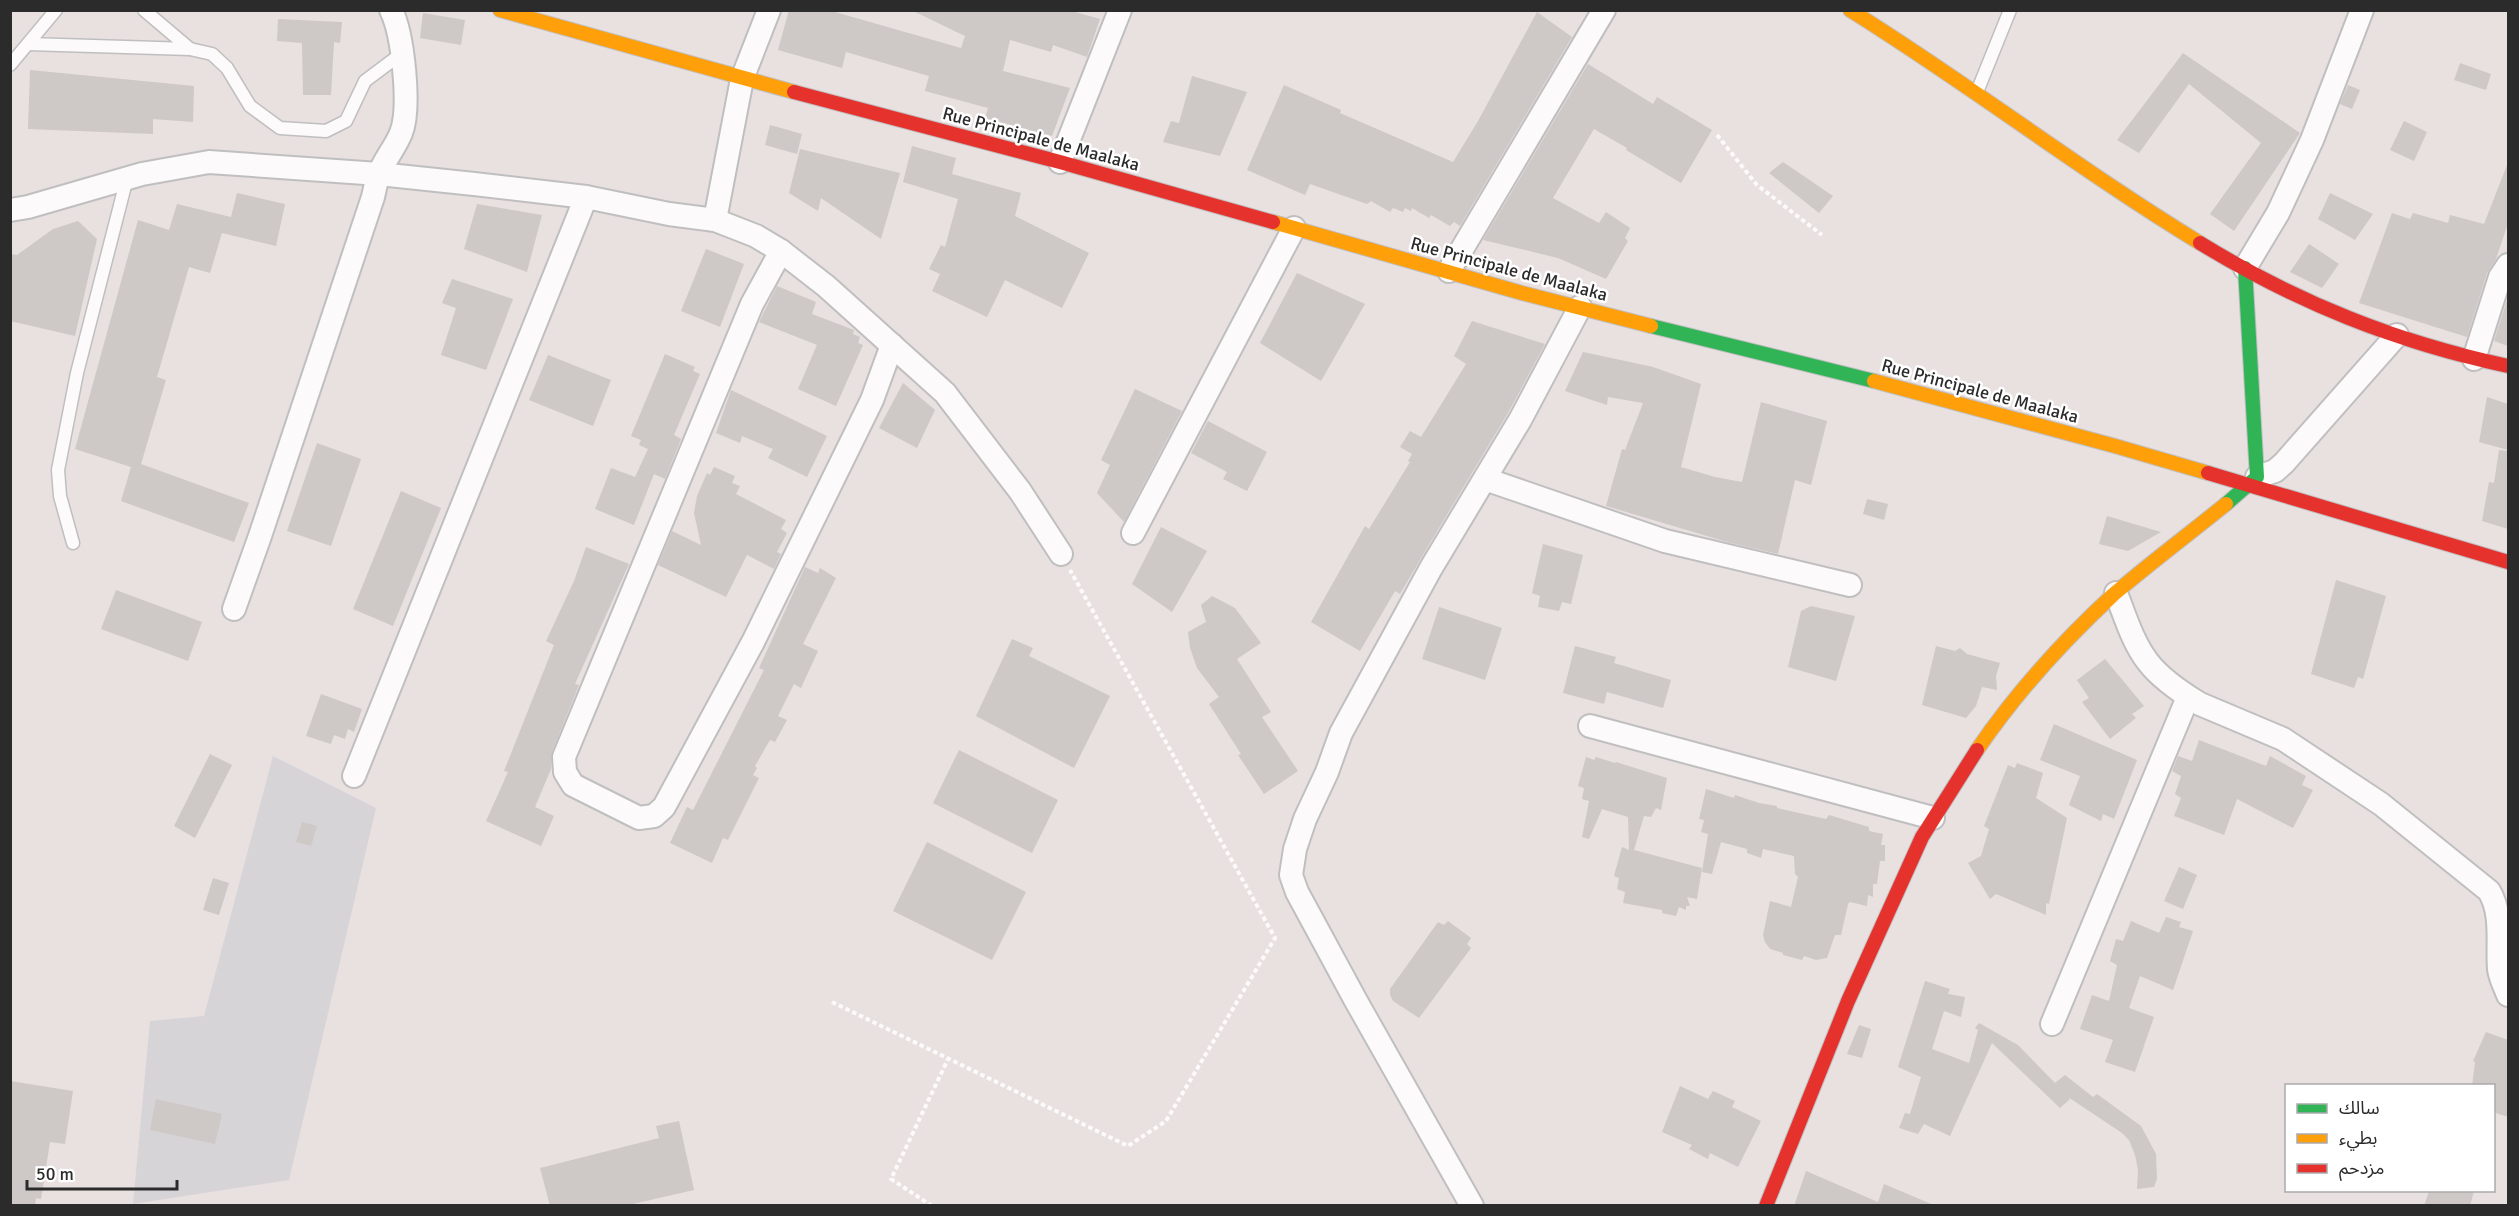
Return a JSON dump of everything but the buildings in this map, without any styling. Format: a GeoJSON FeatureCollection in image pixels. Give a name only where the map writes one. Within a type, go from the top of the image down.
{"type":"FeatureCollection","features":[{"type":"Feature","properties":{"kind":"main road"},"geometry":{"type":"LineString","coordinates":[[1850,10],[1896,37],[2167,223],[2285,292],[2397,335],[2474,359],[2508,366]]}},
{"type":"Feature","properties":{"kind":"main road","name":"Rue Principale de Maalaka"},"geometry":{"type":"LineString","coordinates":[[513,12],[742,79],[1060,162],[1580,308],[1892,386],[2254,481],[2508,562]]}},
{"type":"Feature","properties":{"kind":"main road"},"geometry":{"type":"LineString","coordinates":[[1766,1206],[1848,1001],[1922,837],[2006,708],[2066,641],[2116,593],[2254,481],[2245,268]]}},
{"type":"Feature","properties":{"kind":"street"},"geometry":{"type":"LineString","coordinates":[[234,609],[261,536],[379,174],[401,132],[405,104],[401,54],[396,20],[391,10]]}},
{"type":"Feature","properties":{"kind":"street"},"geometry":{"type":"LineString","coordinates":[[715,220],[742,79],[769,10]]}},
{"type":"Feature","properties":{"kind":"street"},"geometry":{"type":"LineString","coordinates":[[1060,162],[1120,10]]}},
{"type":"Feature","properties":{"kind":"street"},"geometry":{"type":"LineString","coordinates":[[1449,271],[1604,10]]}},
{"type":"Feature","properties":{"kind":"street"},"geometry":{"type":"LineString","coordinates":[[2245,268],[2278,213],[2312,140],[2362,10]]}},
{"type":"Feature","properties":{"kind":"street"},"geometry":{"type":"LineString","coordinates":[[10,210],[28,207],[127,178],[209,162],[379,174],[586,197],[669,214],[715,220],[756,236],[782,250],[826,286],[945,393],[1020,491],[1061,554]]}},
{"type":"Feature","properties":{"kind":"street"},"geometry":{"type":"LineString","coordinates":[[354,776],[586,197]]}},
{"type":"Feature","properties":{"kind":"street"},"geometry":{"type":"LineString","coordinates":[[1133,533],[1294,228]]}},
{"type":"Feature","properties":{"kind":"street"},"geometry":{"type":"LineString","coordinates":[[782,250],[752,304],[564,757],[565,772],[573,785],[639,818],[654,816],[664,807],[763,621],[872,400],[892,345]]}},
{"type":"Feature","properties":{"kind":"street"},"geometry":{"type":"LineString","coordinates":[[2474,359],[2506,266]]}},
{"type":"Feature","properties":{"kind":"street"},"geometry":{"type":"LineString","coordinates":[[1472,1206],[1356,1001],[1297,892],[1291,875],[1295,849],[1305,819],[1327,772],[1341,734],[1431,568],[1520,420],[1580,308]]}},
{"type":"Feature","properties":{"kind":"street"},"geometry":{"type":"LineString","coordinates":[[2254,481],[2284,463],[2397,335]]}},
{"type":"Feature","properties":{"kind":"street"},"geometry":{"type":"LineString","coordinates":[[1485,479],[1665,541],[1851,585]]}},
{"type":"Feature","properties":{"kind":"street"},"geometry":{"type":"LineString","coordinates":[[2116,593],[2142,653],[2150,664],[2188,697],[2199,704],[2283,739],[2381,804],[2479,882],[2496,901],[2499,972],[2508,995]]}},
{"type":"Feature","properties":{"kind":"street"},"geometry":{"type":"LineString","coordinates":[[2052,1024],[2188,697]]}},
{"type":"Feature","properties":{"kind":"street"},"geometry":{"type":"LineString","coordinates":[[1590,726],[1933,818]]}},
{"type":"Feature","properties":{"kind":"lane"},"geometry":{"type":"LineString","coordinates":[[10,65],[56,10]]}},
{"type":"Feature","properties":{"kind":"lane"},"geometry":{"type":"LineString","coordinates":[[144,10],[190,49]]}},
{"type":"Feature","properties":{"kind":"lane"},"geometry":{"type":"LineString","coordinates":[[1977,93],[2010,10]]}},
{"type":"Feature","properties":{"kind":"lane"},"geometry":{"type":"LineString","coordinates":[[28,44],[190,49],[212,54],[228,68],[250,106],[280,128],[326,131],[346,121],[365,81],[401,54]]}},
{"type":"Feature","properties":{"kind":"lane"},"geometry":{"type":"LineString","coordinates":[[73,543],[60,496],[58,470],[77,373],[127,178]]}},
{"type":"Feature","properties":{"kind":"path"},"geometry":{"type":"LineString","coordinates":[[1717,135],[1757,185],[1822,235]]}},
{"type":"Feature","properties":{"kind":"path"},"geometry":{"type":"LineString","coordinates":[[832,1002],[1128,1146],[1166,1121],[1275,938],[1061,554]]}},
{"type":"Feature","properties":{"kind":"path"},"geometry":{"type":"LineString","coordinates":[[932,1206],[891,1179],[948,1059]]}},
{"type":"Feature","properties":{"kind":"shaded area"},"geometry":{"type":"Polygon","coordinates":[[[273,756],[376,808],[289,1180],[133,1204],[150,1021],[204,1016],[273,756]]]}},
{"type":"Feature","properties":{"kind":"traffic: fast"},"geometry":{"type":"LineString","coordinates":[[2226,504],[2257,477],[2245,268]]}},
{"type":"Feature","properties":{"kind":"traffic: fast"},"geometry":{"type":"LineString","coordinates":[[1651,326],[1874,381]]}},
{"type":"Feature","properties":{"kind":"traffic: slow"},"geometry":{"type":"LineString","coordinates":[[500,10],[794,92]]}},
{"type":"Feature","properties":{"kind":"traffic: slow"},"geometry":{"type":"LineString","coordinates":[[1850,10],[1938,67],[2111,186],[2200,243]]}},
{"type":"Feature","properties":{"kind":"traffic: slow"},"geometry":{"type":"LineString","coordinates":[[1273,222],[1522,293],[1651,326]]}},
{"type":"Feature","properties":{"kind":"traffic: slow"},"geometry":{"type":"LineString","coordinates":[[1874,381],[2208,473]]}},
{"type":"Feature","properties":{"kind":"traffic: slow"},"geometry":{"type":"LineString","coordinates":[[1977,750],[2024,688],[2095,612],[2128,582],[2226,504]]}},
{"type":"Feature","properties":{"kind":"traffic: jam"},"geometry":{"type":"LineString","coordinates":[[794,92],[1060,162],[1273,222]]}},
{"type":"Feature","properties":{"kind":"traffic: jam"},"geometry":{"type":"LineString","coordinates":[[2200,243],[2274,284],[2349,318],[2426,345],[2508,366]]}},
{"type":"Feature","properties":{"kind":"traffic: jam"},"geometry":{"type":"LineString","coordinates":[[2208,473],[2508,562]]}},
{"type":"Feature","properties":{"kind":"traffic: jam"},"geometry":{"type":"LineString","coordinates":[[1766,1206],[1848,1001],[1922,837],[1977,750]]}}]}
